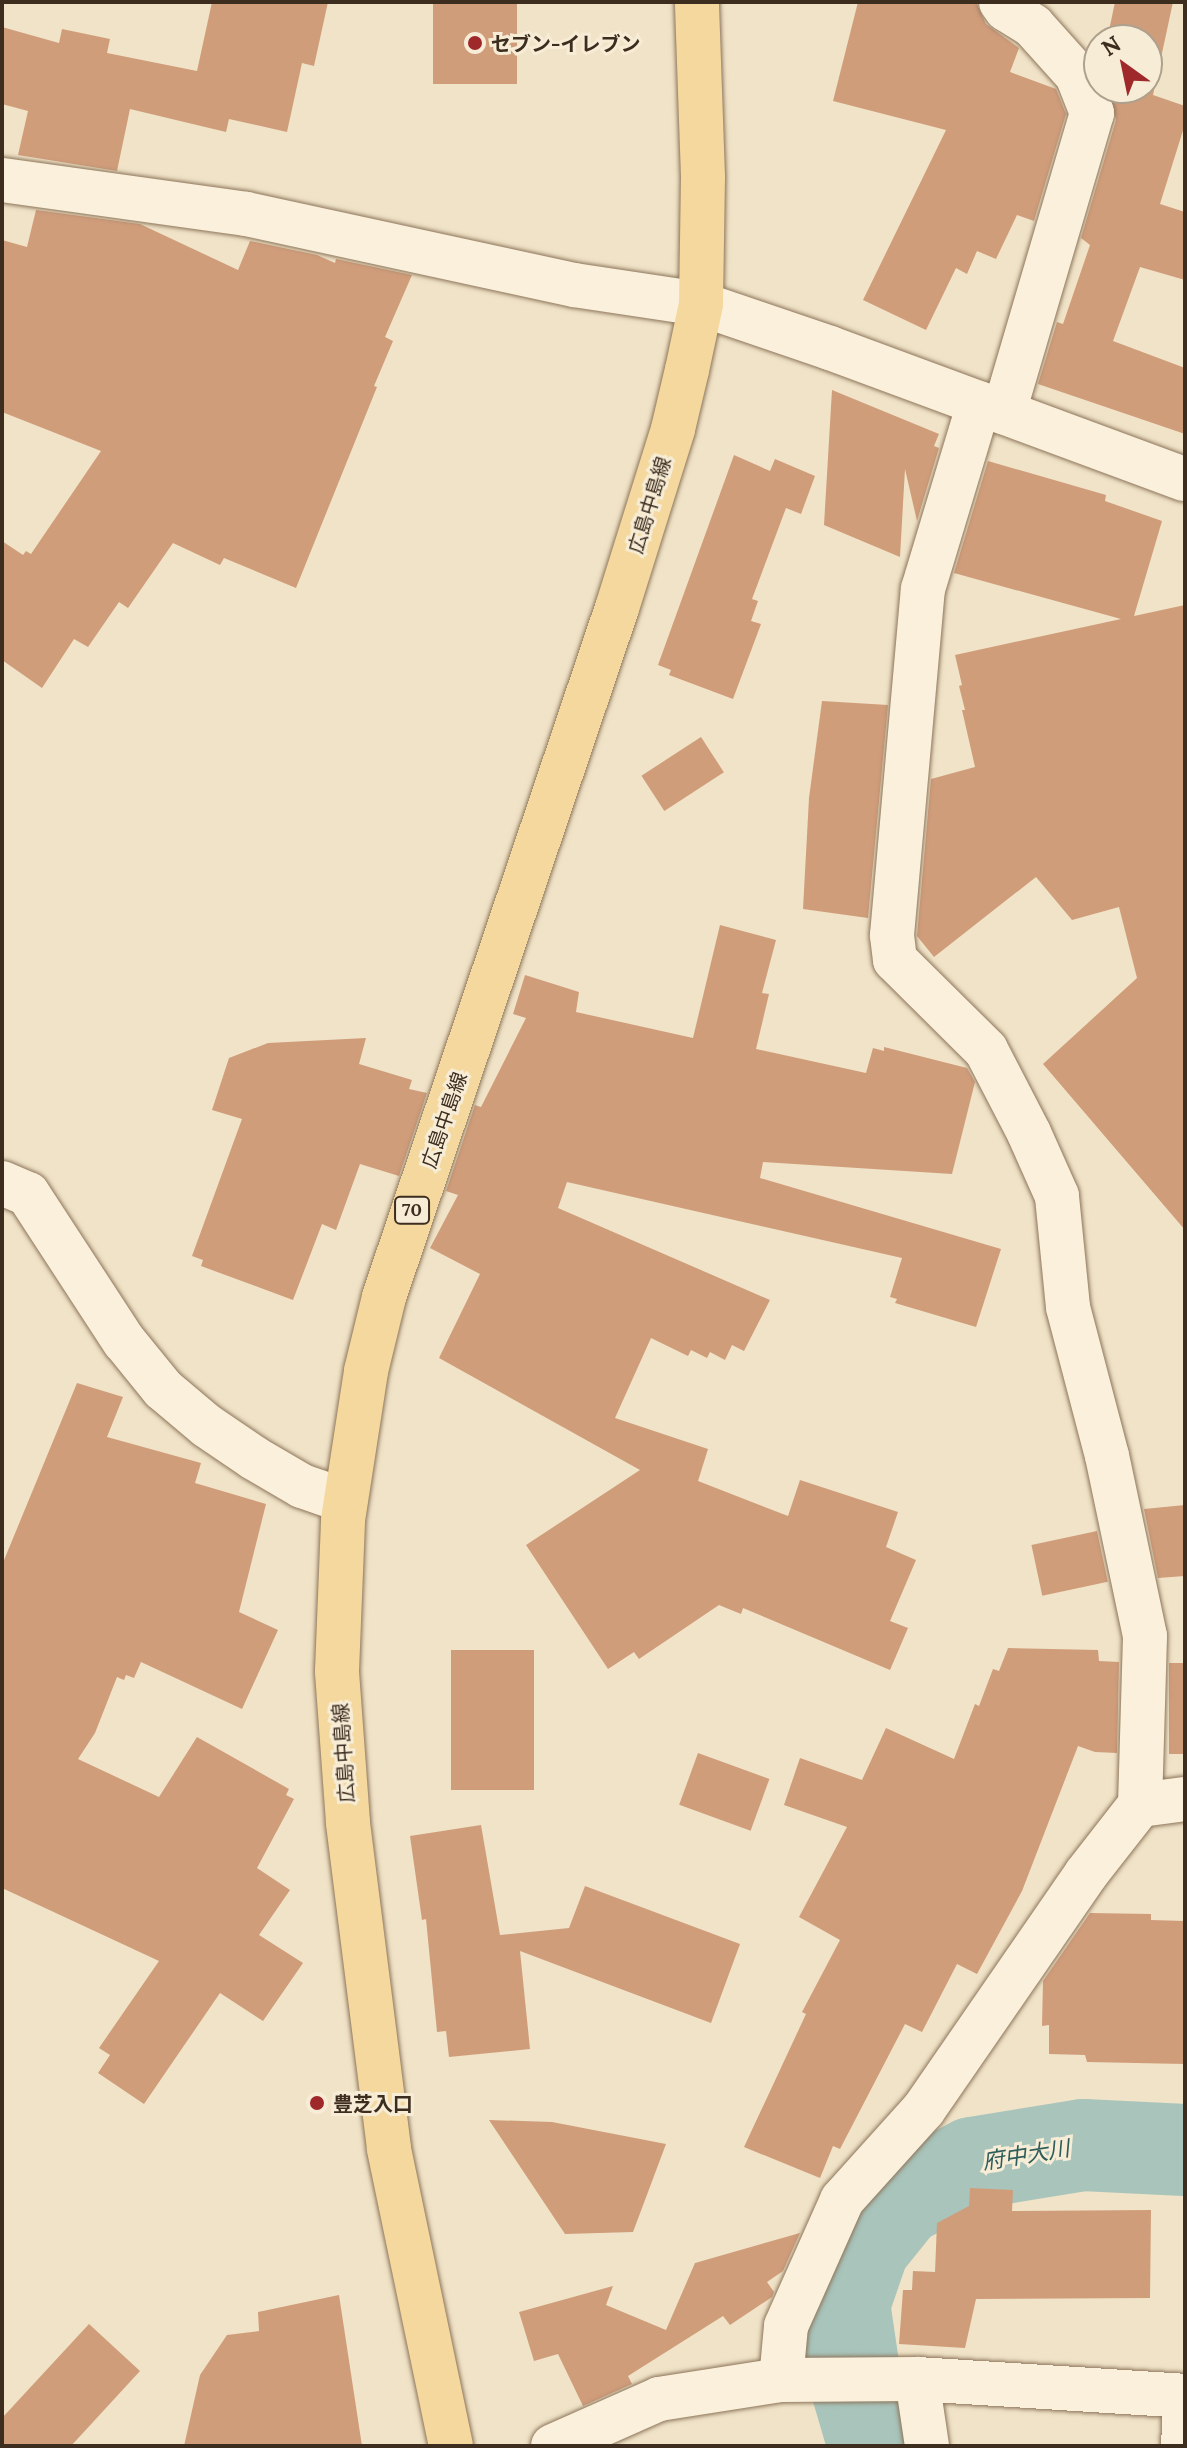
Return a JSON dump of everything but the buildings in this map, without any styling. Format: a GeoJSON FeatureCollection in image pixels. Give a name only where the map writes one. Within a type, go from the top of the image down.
{"type":"FeatureCollection","features":[{"type":"Feature","properties":{"kind":"main road","name":"広島中島線"},"geometry":{"type":"LineString","coordinates":[[451,2446],[389,2148],[348,1822],[337,1671],[338,1595],[345,1501],[366,1371],[384,1297],[617,608],[673,429],[701,304],[703,177],[697,2]]}},
{"type":"Feature","properties":{"kind":"street"},"geometry":{"type":"LineString","coordinates":[[802,2380],[786,2326],[842,2200],[924,2109],[1086,1874],[1140,1805],[1145,1636],[1107,1456],[1068,1307],[1057,1196],[986,1050],[895,960],[893,948],[923,589],[992,408],[1092,113],[1077,75],[1033,26],[1006,9],[1001,2]]}},
{"type":"Feature","properties":{"kind":"street"},"geometry":{"type":"LineString","coordinates":[[2,180],[246,214],[574,285],[701,304],[1185,479]]}},
{"type":"Feature","properties":{"kind":"street"},"geometry":{"type":"LineString","coordinates":[[2,1183],[28,1194],[124,1341],[163,1389],[254,1458],[302,1486],[345,1501]]}},
{"type":"Feature","properties":{"kind":"street"},"geometry":{"type":"LineString","coordinates":[[1140,1805],[1185,1799]]}},
{"type":"Feature","properties":{"kind":"street"},"geometry":{"type":"LineString","coordinates":[[553,2446],[659,2399],[802,2380],[902,2380],[1185,2396]]}},
{"type":"Feature","properties":{"kind":"street"},"geometry":{"type":"LineString","coordinates":[[902,2380],[927,2446]]}},
{"type":"Feature","properties":{"kind":"street"},"geometry":{"type":"LineString","coordinates":[[1183,2446],[1185,2404]]}},
{"type":"Feature","properties":{"kind":"waterway","name":"府中大川"},"geometry":{"type":"LineString","coordinates":[[874,2446],[856,2385],[844,2304],[864,2246],[901,2200],[973,2163],[1083,2145],[1185,2150]]}},
{"type":"Feature","properties":{"kind":"place","name":"セブン-イレブン"},"geometry":{"type":"Point","coordinates":[475,43]}},
{"type":"Feature","properties":{"kind":"place","name":"豊芝入口"},"geometry":{"type":"Point","coordinates":[317,2103]}}]}
